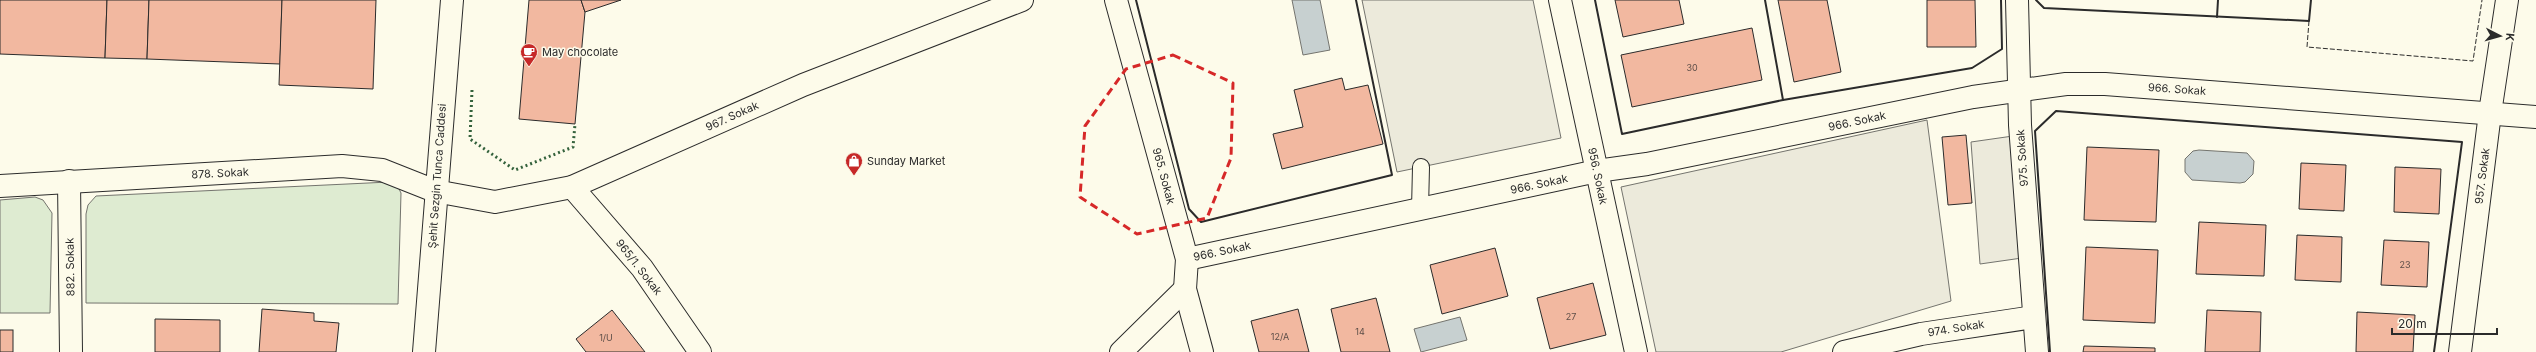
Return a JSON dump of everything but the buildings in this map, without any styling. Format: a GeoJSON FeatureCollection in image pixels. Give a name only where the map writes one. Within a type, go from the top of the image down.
{"type":"FeatureCollection","features":[{"type":"Feature","properties":{"kind":"street","name":"Şehit Sezgin Tunca Caddesi"},"geometry":{"type":"LineString","coordinates":[[424,352],[435,191],[452,0]]}},
{"type":"Feature","properties":{"kind":"street","name":"967. Sokak"},"geometry":{"type":"LineString","coordinates":[[435,191],[495,202],[572,187],[802,85],[1022,0]]}},
{"type":"Feature","properties":{"kind":"street","name":"965. Sokak"},"geometry":{"type":"LineString","coordinates":[[1116,0],[1187,259],[1185,289],[1202,352]]}},
{"type":"Feature","properties":{"kind":"street","name":"956. Sokak"},"geometry":{"type":"LineString","coordinates":[[1560,0],[1636,352]]}},
{"type":"Feature","properties":{"kind":"street","name":"975. Sokak"},"geometry":{"type":"LineString","coordinates":[[2017,0],[2019,90],[2034,317]]}},
{"type":"Feature","properties":{"kind":"street","name":"957. Sokak"},"geometry":{"type":"LineString","coordinates":[[2460,352],[2490,113],[2507,0]]}},
{"type":"Feature","properties":{"kind":"street","name":"966. Sokak"},"geometry":{"type":"LineString","coordinates":[[1187,259],[1597,171],[1647,164],[1973,97],[2066,84],[2105,84],[2536,117]]}},
{"type":"Feature","properties":{"kind":"street","name":"878. Sokak"},"geometry":{"type":"LineString","coordinates":[[0,186],[342,166],[382,170],[435,191]]}},
{"type":"Feature","properties":{"kind":"street","name":"882. Sokak"},"geometry":{"type":"LineString","coordinates":[[69,181],[71,352]]}},
{"type":"Feature","properties":{"kind":"street","name":"965/1. Sokak"},"geometry":{"type":"LineString","coordinates":[[572,187],[642,268],[700,352]]}},
{"type":"Feature","properties":{"kind":"street"},"geometry":{"type":"LineString","coordinates":[[1121,352],[1185,289]]}},
{"type":"Feature","properties":{"kind":"street","name":"974. Sokak"},"geometry":{"type":"LineString","coordinates":[[1844,352],[1922,334],[2034,317]]}},
{"type":"Feature","properties":{"kind":"street"},"geometry":{"type":"LineString","coordinates":[[2034,317],[2037,352]]}},
{"type":"Feature","properties":{"kind":"lane"},"geometry":{"type":"LineString","coordinates":[[1420,209],[1421,166]]}},
{"type":"Feature","properties":{"kind":"highlighted area"},"geometry":{"type":"Polygon","coordinates":[[[1173,55],[1233,83],[1231,158],[1207,218],[1137,234],[1080,197],[1085,126],[1126,69],[1173,55]]]}},
{"type":"Feature","properties":{"kind":"green space"},"geometry":{"type":"Polygon","coordinates":[[[389,182],[398,187],[401,193],[398,304],[86,303],[86,214],[88,205],[96,196],[389,182]]]}},
{"type":"Feature","properties":{"kind":"green space"},"geometry":{"type":"Polygon","coordinates":[[[35,197],[43,200],[52,213],[50,313],[0,313],[0,200],[35,197]]]}},
{"type":"Feature","properties":{"kind":"shaded area"},"geometry":{"type":"Polygon","coordinates":[[[1292,0],[1320,0],[1330,50],[1303,55],[1292,0]]]}},
{"type":"Feature","properties":{"kind":"shaded area"},"geometry":{"type":"Polygon","coordinates":[[[1362,0],[1533,0],[1561,138],[1397,172],[1362,0]]]}},
{"type":"Feature","properties":{"kind":"shaded area"},"geometry":{"type":"Polygon","coordinates":[[[1927,120],[1951,301],[1781,352],[1656,352],[1621,187],[1927,120]]]}},
{"type":"Feature","properties":{"kind":"shaded area"},"geometry":{"type":"Polygon","coordinates":[[[2020,135],[2029,257],[1980,264],[1971,142],[2020,135]]]}},
{"type":"Feature","properties":{"kind":"shaded area"},"geometry":{"type":"Polygon","coordinates":[[[2199,150],[2247,153],[2254,161],[2253,174],[2245,182],[2240,183],[2192,180],[2185,172],[2185,159],[2193,151],[2199,150]]]}},
{"type":"Feature","properties":{"kind":"shaded area"},"geometry":{"type":"Polygon","coordinates":[[[1460,317],[1467,340],[1421,352],[1414,329],[1460,317]]]}},
{"type":"Feature","properties":{"kind":"hedge"},"geometry":{"type":"LineString","coordinates":[[472,90],[470,139],[515,170],[573,147],[575,124]]}},
{"type":"Feature","properties":{"kind":"fence"},"geometry":{"type":"LineString","coordinates":[[2309,21],[2307,47],[2473,61],[2482,0]]}},
{"type":"Feature","properties":{"kind":"wall"},"geometry":{"type":"LineString","coordinates":[[1136,0],[1189,209],[1201,222],[1392,175],[1356,0]]}},
{"type":"Feature","properties":{"kind":"wall"},"geometry":{"type":"LineString","coordinates":[[1595,0],[1622,134],[1783,100],[1972,68],[2002,49],[2001,0]]}},
{"type":"Feature","properties":{"kind":"wall"},"geometry":{"type":"LineString","coordinates":[[1765,0],[1783,100]]}},
{"type":"Feature","properties":{"kind":"wall"},"geometry":{"type":"LineString","coordinates":[[2036,0],[2044,8],[2309,21],[2311,0]]}},
{"type":"Feature","properties":{"kind":"wall"},"geometry":{"type":"LineString","coordinates":[[2217,17],[2218,0]]}},
{"type":"Feature","properties":{"kind":"wall"},"geometry":{"type":"LineString","coordinates":[[2050,352],[2035,131],[2056,111],[2462,142],[2434,352]]}},
{"type":"Feature","properties":{"kind":"place","name":"May chocolate"},"geometry":{"type":"Point","coordinates":[529,67]}},
{"type":"Feature","properties":{"kind":"place","name":"Sunday Market"},"geometry":{"type":"Point","coordinates":[854,176]}}]}
